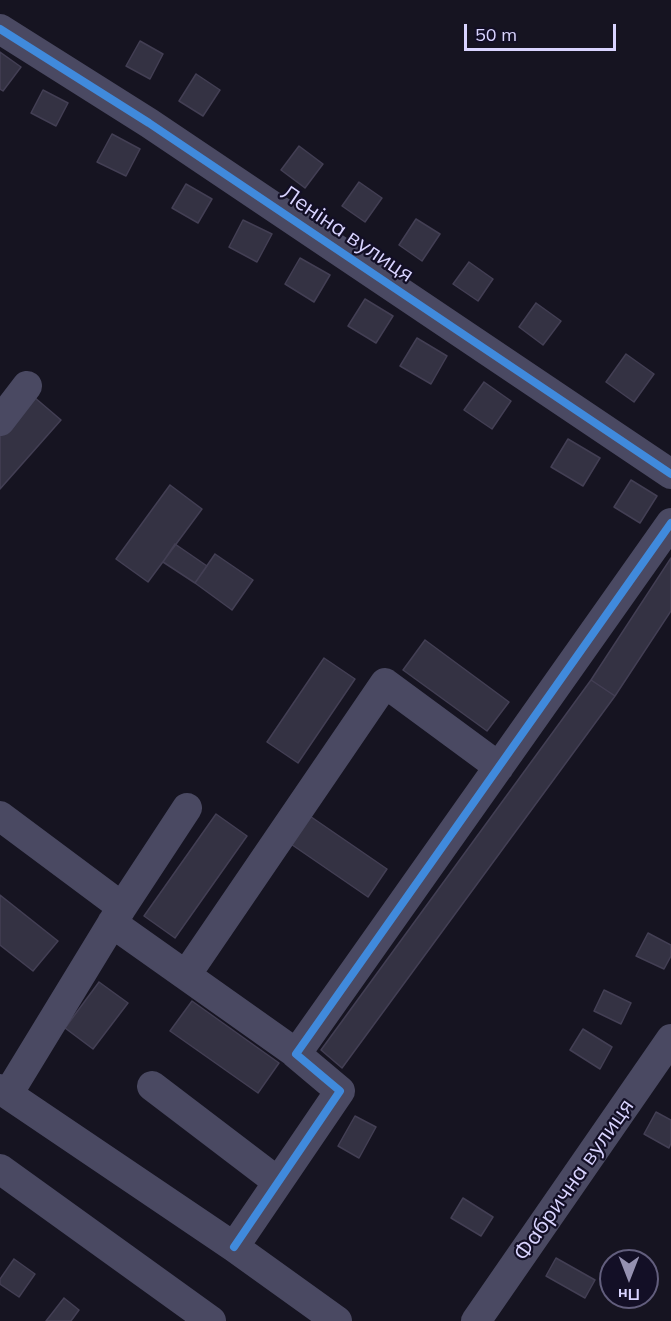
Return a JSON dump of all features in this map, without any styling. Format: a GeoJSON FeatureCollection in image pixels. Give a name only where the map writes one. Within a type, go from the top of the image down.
{"type":"FeatureCollection","features":[{"type":"Feature","properties":{"kind":"street","name":"Леніна вулиця"},"geometry":{"type":"LineString","coordinates":[[0,29],[149,123],[671,474]]}},
{"type":"Feature","properties":{"kind":"street"},"geometry":{"type":"LineString","coordinates":[[0,420],[27,386]]}},
{"type":"Feature","properties":{"kind":"street"},"geometry":{"type":"LineString","coordinates":[[297,1054],[671,523]]}},
{"type":"Feature","properties":{"kind":"street"},"geometry":{"type":"LineString","coordinates":[[186,975],[385,683],[499,767]]}},
{"type":"Feature","properties":{"kind":"street"},"geometry":{"type":"LineString","coordinates":[[187,808],[4,1092],[234,1247],[337,1321]]}},
{"type":"Feature","properties":{"kind":"street"},"geometry":{"type":"LineString","coordinates":[[0,816],[186,975],[297,1054],[340,1091],[234,1247]]}},
{"type":"Feature","properties":{"kind":"street","name":"Фабрична вулиця"},"geometry":{"type":"LineString","coordinates":[[476,1321],[671,1039]]}},
{"type":"Feature","properties":{"kind":"street"},"geometry":{"type":"LineString","coordinates":[[152,1086],[278,1182]]}},
{"type":"Feature","properties":{"kind":"street"},"geometry":{"type":"LineString","coordinates":[[0,1169],[211,1321]]}},
{"type":"Feature","properties":{"kind":"building"},"geometry":{"type":"Polygon","coordinates":[[[140,41],[163,54],[150,79],[126,66],[140,41]]]}},
{"type":"Feature","properties":{"kind":"building"},"geometry":{"type":"Polygon","coordinates":[[[0,52],[21,67],[3,91],[0,89],[0,52]]]}},
{"type":"Feature","properties":{"kind":"building"},"geometry":{"type":"Polygon","coordinates":[[[196,74],[220,90],[203,116],[179,101],[196,74]]]}},
{"type":"Feature","properties":{"kind":"building"},"geometry":{"type":"Polygon","coordinates":[[[43,90],[68,103],[56,126],[31,113],[43,90]]]}},
{"type":"Feature","properties":{"kind":"building"},"geometry":{"type":"Polygon","coordinates":[[[112,134],[140,149],[126,176],[97,162],[112,134]]]}},
{"type":"Feature","properties":{"kind":"building"},"geometry":{"type":"Polygon","coordinates":[[[299,146],[323,164],[305,188],[281,170],[299,146]]]}},
{"type":"Feature","properties":{"kind":"building"},"geometry":{"type":"Polygon","coordinates":[[[359,182],[382,198],[365,222],[342,206],[359,182]]]}},
{"type":"Feature","properties":{"kind":"building"},"geometry":{"type":"Polygon","coordinates":[[[186,184],[212,199],[198,223],[172,208],[186,184]]]}},
{"type":"Feature","properties":{"kind":"building"},"geometry":{"type":"Polygon","coordinates":[[[416,219],[440,234],[422,261],[399,245],[416,219]]]}},
{"type":"Feature","properties":{"kind":"building"},"geometry":{"type":"Polygon","coordinates":[[[243,220],[272,234],[257,262],[229,247],[243,220]]]}},
{"type":"Feature","properties":{"kind":"building"},"geometry":{"type":"Polygon","coordinates":[[[300,258],[330,275],[314,302],[285,284],[300,258]]]}},
{"type":"Feature","properties":{"kind":"building"},"geometry":{"type":"Polygon","coordinates":[[[469,262],[493,279],[478,301],[453,284],[469,262]]]}},
{"type":"Feature","properties":{"kind":"building"},"geometry":{"type":"Polygon","coordinates":[[[365,299],[393,316],[376,343],[348,326],[365,299]]]}},
{"type":"Feature","properties":{"kind":"building"},"geometry":{"type":"Polygon","coordinates":[[[536,303],[561,321],[543,345],[519,327],[536,303]]]}},
{"type":"Feature","properties":{"kind":"building"},"geometry":{"type":"Polygon","coordinates":[[[417,338],[447,356],[431,384],[400,366],[417,338]]]}},
{"type":"Feature","properties":{"kind":"building"},"geometry":{"type":"Polygon","coordinates":[[[626,354],[654,374],[634,402],[606,382],[626,354]]]}},
{"type":"Feature","properties":{"kind":"building"},"geometry":{"type":"Polygon","coordinates":[[[484,382],[511,401],[492,429],[464,410],[484,382]]]}},
{"type":"Feature","properties":{"kind":"building"},"geometry":{"type":"Polygon","coordinates":[[[34,397],[61,420],[0,489],[0,435],[34,397]]]}},
{"type":"Feature","properties":{"kind":"building"},"geometry":{"type":"Polygon","coordinates":[[[568,439],[600,458],[583,486],[551,467],[568,439]]]}},
{"type":"Feature","properties":{"kind":"building"},"geometry":{"type":"Polygon","coordinates":[[[631,480],[657,496],[640,523],[614,507],[631,480]]]}},
{"type":"Feature","properties":{"kind":"building"},"geometry":{"type":"Polygon","coordinates":[[[170,485],[202,509],[148,582],[116,559],[170,485]]]}},
{"type":"Feature","properties":{"kind":"building"},"geometry":{"type":"Polygon","coordinates":[[[175,544],[207,566],[195,583],[163,562],[175,544]]]}},
{"type":"Feature","properties":{"kind":"building"},"geometry":{"type":"Polygon","coordinates":[[[215,554],[253,580],[232,610],[195,583],[215,554]]]}},
{"type":"Feature","properties":{"kind":"building"},"geometry":{"type":"Polygon","coordinates":[[[671,558],[671,611],[615,696],[591,680],[671,558]]]}},
{"type":"Feature","properties":{"kind":"building"},"geometry":{"type":"Polygon","coordinates":[[[425,640],[509,702],[487,731],[403,670],[425,640]]]}},
{"type":"Feature","properties":{"kind":"building"},"geometry":{"type":"Polygon","coordinates":[[[324,658],[355,679],[298,763],[267,742],[324,658]]]}},
{"type":"Feature","properties":{"kind":"building"},"geometry":{"type":"Polygon","coordinates":[[[591,680],[615,696],[342,1068],[321,1050],[591,680]]]}},
{"type":"Feature","properties":{"kind":"building"},"geometry":{"type":"Polygon","coordinates":[[[304,812],[387,869],[368,897],[285,840],[304,812]]]}},
{"type":"Feature","properties":{"kind":"building"},"geometry":{"type":"Polygon","coordinates":[[[216,814],[247,836],[175,938],[144,916],[216,814]]]}},
{"type":"Feature","properties":{"kind":"building"},"geometry":{"type":"Polygon","coordinates":[[[0,895],[58,941],[33,971],[0,945],[0,895]]]}},
{"type":"Feature","properties":{"kind":"building"},"geometry":{"type":"Polygon","coordinates":[[[648,933],[671,945],[671,956],[664,969],[636,956],[648,933]]]}},
{"type":"Feature","properties":{"kind":"building"},"geometry":{"type":"Polygon","coordinates":[[[99,982],[128,1003],[93,1049],[65,1028],[99,982]]]}},
{"type":"Feature","properties":{"kind":"building"},"geometry":{"type":"Polygon","coordinates":[[[604,990],[631,1003],[621,1024],[594,1011],[604,990]]]}},
{"type":"Feature","properties":{"kind":"building"},"geometry":{"type":"Polygon","coordinates":[[[192,1001],[279,1063],[258,1093],[170,1031],[192,1001]]]}},
{"type":"Feature","properties":{"kind":"building"},"geometry":{"type":"Polygon","coordinates":[[[583,1029],[612,1047],[600,1069],[570,1050],[583,1029]]]}},
{"type":"Feature","properties":{"kind":"building"},"geometry":{"type":"Polygon","coordinates":[[[656,1112],[671,1120],[669,1148],[644,1134],[656,1112]]]}},
{"type":"Feature","properties":{"kind":"building"},"geometry":{"type":"Polygon","coordinates":[[[355,1116],[376,1127],[359,1158],[338,1146],[355,1116]]]}},
{"type":"Feature","properties":{"kind":"building"},"geometry":{"type":"Polygon","coordinates":[[[463,1198],[493,1217],[481,1236],[451,1218],[463,1198]]]}},
{"type":"Feature","properties":{"kind":"building"},"geometry":{"type":"Polygon","coordinates":[[[556,1258],[595,1280],[585,1298],[546,1276],[556,1258]]]}},
{"type":"Feature","properties":{"kind":"building"},"geometry":{"type":"Polygon","coordinates":[[[14,1259],[35,1274],[19,1297],[0,1284],[0,1279],[14,1259]]]}},
{"type":"Feature","properties":{"kind":"building"},"geometry":{"type":"Polygon","coordinates":[[[64,1298],[79,1310],[71,1321],[46,1321],[64,1298]]]}},
{"type":"Feature","properties":{"kind":"cycle path"},"geometry":{"type":"LineString","coordinates":[[0,29],[149,123],[671,474]]}},
{"type":"Feature","properties":{"kind":"cycle path"},"geometry":{"type":"LineString","coordinates":[[234,1247],[340,1091],[296,1054],[671,523]]}}]}
